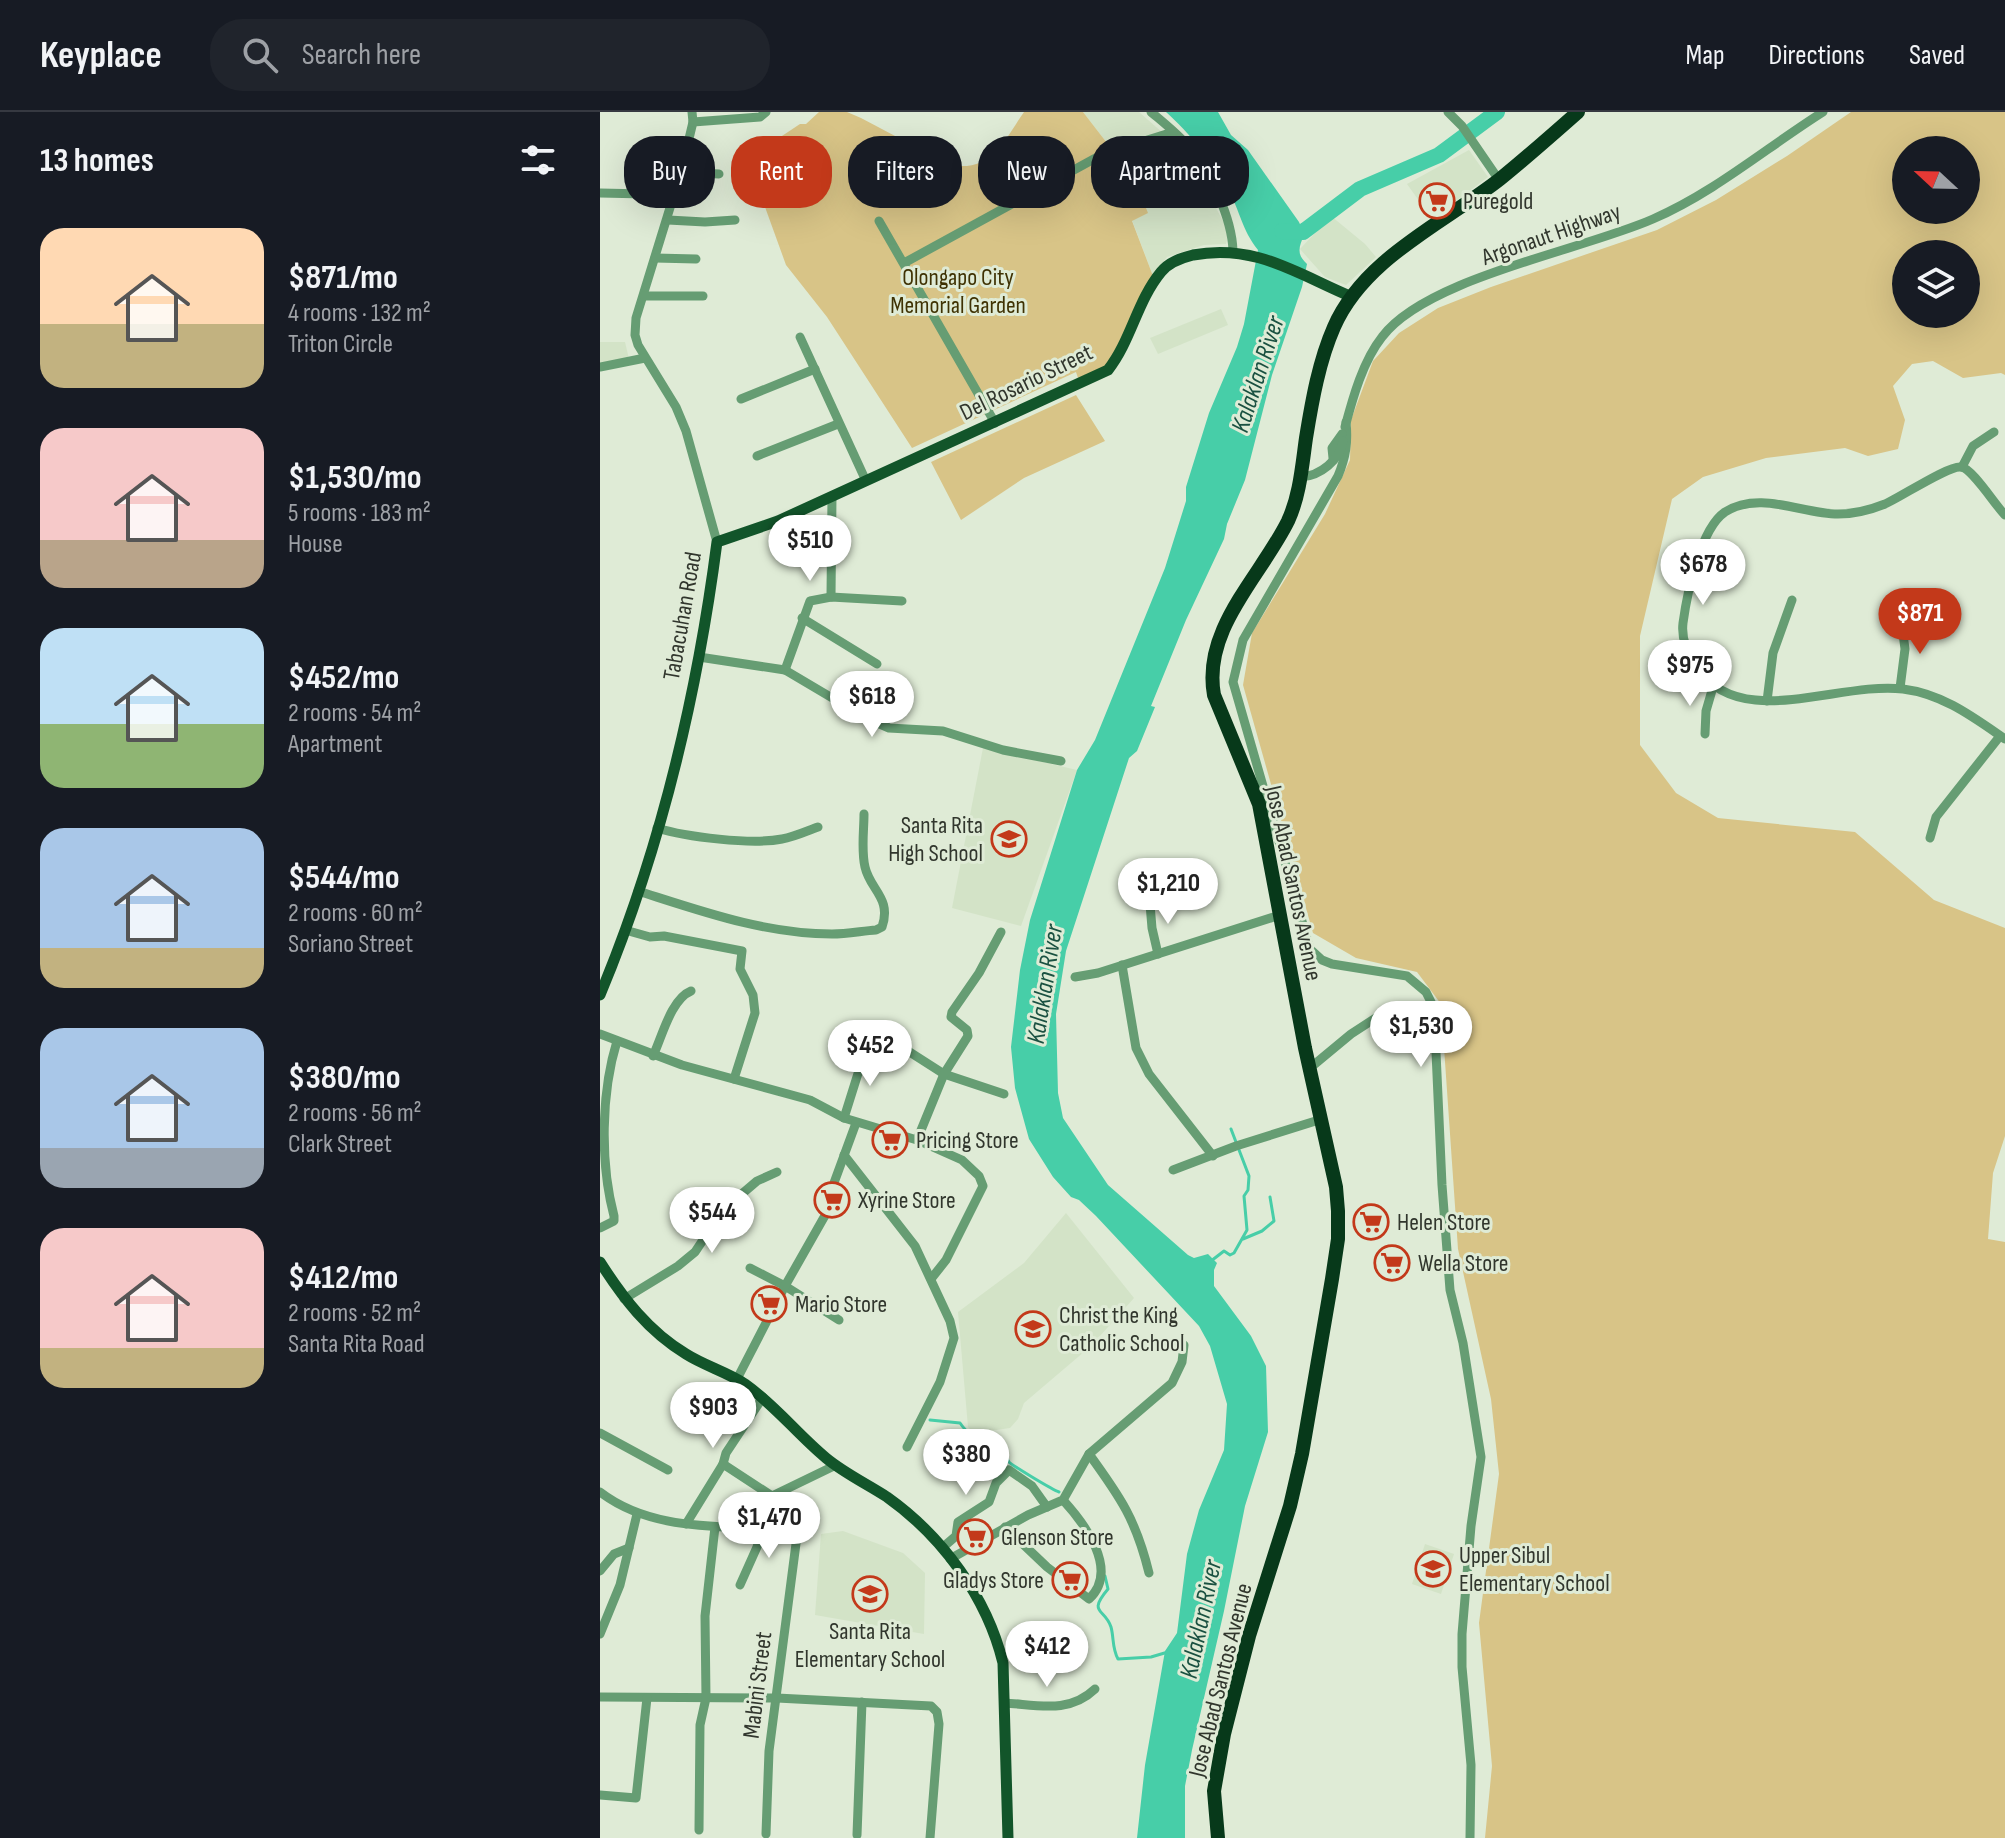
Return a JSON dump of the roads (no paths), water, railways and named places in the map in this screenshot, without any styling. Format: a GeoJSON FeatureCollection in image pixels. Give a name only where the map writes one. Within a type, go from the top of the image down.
{"type":"FeatureCollection","features":[{"type":"Feature","properties":{"kind":"highway","name":"Jose Abad Santos Avenue"},"geometry":{"type":"LineString","coordinates":[[1218,1838],[1214,1791],[1224,1734],[1302,1454],[1338,1239],[1336,1187],[1259,804],[1214,695],[1211,676],[1214,653],[1223,628],[1290,517],[1301,477],[1317,379],[1333,329],[1352,297],[1390,259],[1499,180],[1578,112]]}},
{"type":"Feature","properties":{"kind":"main road","name":"Del Rosario Street"},"geometry":{"type":"LineString","coordinates":[[717,542],[778,521],[1108,370],[1152,285],[1170,263],[1184,257],[1233,251],[1252,255],[1352,297]]}},
{"type":"Feature","properties":{"kind":"main road","name":"Tabacuhan Road"},"geometry":{"type":"LineString","coordinates":[[600,995],[625,930],[673,781],[699,657],[717,542]]}},
{"type":"Feature","properties":{"kind":"main road"},"geometry":{"type":"LineString","coordinates":[[600,1262],[624,1299],[669,1343],[688,1356],[737,1379],[763,1397],[826,1459],[890,1500],[920,1524],[950,1559],[978,1599],[997,1641],[1003,1663],[1008,1838]]}},
{"type":"Feature","properties":{"kind":"street"},"geometry":{"type":"LineString","coordinates":[[693,117],[760,117],[766,112]]}},
{"type":"Feature","properties":{"kind":"street"},"geometry":{"type":"LineString","coordinates":[[1151,112],[1188,146],[1201,163],[1231,224],[1233,251]]}},
{"type":"Feature","properties":{"kind":"street"},"geometry":{"type":"LineString","coordinates":[[1448,112],[1462,126],[1499,180]]}},
{"type":"Feature","properties":{"kind":"street","name":"Argonaut Highway"},"geometry":{"type":"LineString","coordinates":[[1301,477],[1316,475],[1333,458],[1332,448],[1342,434],[1375,346],[1393,325],[1422,304],[1476,280],[1664,214],[1715,185],[1823,112]]}},
{"type":"Feature","properties":{"kind":"street"},"geometry":{"type":"LineString","coordinates":[[904,263],[1103,154],[1173,132]]}},
{"type":"Feature","properties":{"kind":"street"},"geometry":{"type":"LineString","coordinates":[[715,174],[719,174]]}},
{"type":"Feature","properties":{"kind":"street"},"geometry":{"type":"LineString","coordinates":[[600,193],[624,194]]}},
{"type":"Feature","properties":{"kind":"street","name":"Tabacuhan Road"},"geometry":{"type":"LineString","coordinates":[[671,208],[636,318],[635,335],[645,358],[676,407],[686,431],[717,542]]}},
{"type":"Feature","properties":{"kind":"street"},"geometry":{"type":"LineString","coordinates":[[668,220],[735,220]]}},
{"type":"Feature","properties":{"kind":"street"},"geometry":{"type":"LineString","coordinates":[[879,221],[995,423]]}},
{"type":"Feature","properties":{"kind":"street"},"geometry":{"type":"LineString","coordinates":[[655,258],[696,259]]}},
{"type":"Feature","properties":{"kind":"street"},"geometry":{"type":"LineString","coordinates":[[644,296],[703,296]]}},
{"type":"Feature","properties":{"kind":"street"},"geometry":{"type":"LineString","coordinates":[[800,337],[866,481]]}},
{"type":"Feature","properties":{"kind":"street"},"geometry":{"type":"LineString","coordinates":[[600,367],[645,358]]}},
{"type":"Feature","properties":{"kind":"street"},"geometry":{"type":"LineString","coordinates":[[741,399],[815,369]]}},
{"type":"Feature","properties":{"kind":"street"},"geometry":{"type":"LineString","coordinates":[[1346,422],[1348,441],[1338,476],[1243,640],[1233,682],[1310,949],[1332,964],[1407,976],[1426,992],[1434,1008],[1450,1290],[1463,1343],[1481,1457],[1471,1526],[1462,1634],[1471,1765],[1470,1838]]}},
{"type":"Feature","properties":{"kind":"street"},"geometry":{"type":"LineString","coordinates":[[757,456],[838,424]]}},
{"type":"Feature","properties":{"kind":"street"},"geometry":{"type":"LineString","coordinates":[[1962,467],[1973,446],[1994,432]]}},
{"type":"Feature","properties":{"kind":"street"},"geometry":{"type":"LineString","coordinates":[[1930,838],[1936,817],[2002,737],[1946,701],[1900,688],[1874,687],[1767,701],[1746,701],[1728,696],[1713,687],[1685,648],[1682,632],[1685,610],[1704,538],[1724,513],[1737,507],[1767,503],[1826,513],[1857,513],[1914,491],[1946,470],[1962,467],[1970,471],[2005,515]]}},
{"type":"Feature","properties":{"kind":"street"},"geometry":{"type":"LineString","coordinates":[[831,597],[832,496]]}},
{"type":"Feature","properties":{"kind":"street"},"geometry":{"type":"LineString","coordinates":[[785,670],[810,601],[831,597],[902,601]]}},
{"type":"Feature","properties":{"kind":"street"},"geometry":{"type":"LineString","coordinates":[[1767,701],[1773,653],[1792,600]]}},
{"type":"Feature","properties":{"kind":"street"},"geometry":{"type":"LineString","coordinates":[[802,618],[877,664]]}},
{"type":"Feature","properties":{"kind":"street"},"geometry":{"type":"LineString","coordinates":[[1900,688],[1905,649],[1902,626]]}},
{"type":"Feature","properties":{"kind":"street"},"geometry":{"type":"LineString","coordinates":[[699,657],[785,670],[866,718],[889,728],[943,731],[1003,750],[1061,761]]}},
{"type":"Feature","properties":{"kind":"street"},"geometry":{"type":"LineString","coordinates":[[1705,734],[1706,711],[1713,687]]}},
{"type":"Feature","properties":{"kind":"street"},"geometry":{"type":"LineString","coordinates":[[638,891],[730,920],[770,928],[835,934],[876,930],[882,927],[884,909],[881,895],[867,875],[863,862],[864,814]]}},
{"type":"Feature","properties":{"kind":"street"},"geometry":{"type":"LineString","coordinates":[[657,828],[677,834],[768,840],[784,839],[818,827]]}},
{"type":"Feature","properties":{"kind":"street"},"geometry":{"type":"LineString","coordinates":[[1150,904],[1158,954]]}},
{"type":"Feature","properties":{"kind":"street"},"geometry":{"type":"LineString","coordinates":[[1075,977],[1280,915]]}},
{"type":"Feature","properties":{"kind":"street"},"geometry":{"type":"LineString","coordinates":[[625,930],[650,937],[664,936],[742,951],[740,969],[753,995],[755,1013],[734,1079]]}},
{"type":"Feature","properties":{"kind":"street"},"geometry":{"type":"LineString","coordinates":[[917,1140],[944,1074],[968,1036],[967,1030],[951,1017],[952,1012],[979,973],[1001,932]]}},
{"type":"Feature","properties":{"kind":"street"},"geometry":{"type":"LineString","coordinates":[[1122,965],[1136,1048],[1142,1061],[1174,1108],[1213,1156]]}},
{"type":"Feature","properties":{"kind":"street"},"geometry":{"type":"LineString","coordinates":[[653,1056],[678,1002],[691,991]]}},
{"type":"Feature","properties":{"kind":"street"},"geometry":{"type":"LineString","coordinates":[[1310,1068],[1351,1034],[1388,1010],[1412,1012]]}},
{"type":"Feature","properties":{"kind":"street"},"geometry":{"type":"LineString","coordinates":[[600,1034],[653,1056],[810,1100],[856,1123],[917,1140],[962,1160],[979,1176],[983,1186],[946,1260],[931,1279]]}},
{"type":"Feature","properties":{"kind":"street"},"geometry":{"type":"LineString","coordinates":[[600,1228],[614,1221],[604,1165],[607,1086],[617,1041]]}},
{"type":"Feature","properties":{"kind":"street"},"geometry":{"type":"LineString","coordinates":[[894,1042],[944,1074],[1004,1094]]}},
{"type":"Feature","properties":{"kind":"street"},"geometry":{"type":"LineString","coordinates":[[844,1118],[866,1048]]}},
{"type":"Feature","properties":{"kind":"street"},"geometry":{"type":"LineString","coordinates":[[1173,1170],[1322,1119]]}},
{"type":"Feature","properties":{"kind":"street"},"geometry":{"type":"LineString","coordinates":[[737,1379],[827,1212],[831,1191],[856,1123]]}},
{"type":"Feature","properties":{"kind":"street"},"geometry":{"type":"LineString","coordinates":[[844,1155],[915,1246],[950,1321],[954,1338],[940,1382],[907,1447]]}},
{"type":"Feature","properties":{"kind":"street"},"geometry":{"type":"LineString","coordinates":[[624,1299],[695,1252],[723,1210],[757,1181],[777,1172]]}},
{"type":"Feature","properties":{"kind":"street"},"geometry":{"type":"LineString","coordinates":[[750,1268],[839,1320]]}},
{"type":"Feature","properties":{"kind":"street"},"geometry":{"type":"LineString","coordinates":[[950,1559],[1005,1527],[1063,1500],[1089,1454],[1172,1383],[1182,1362],[1184,1345]]}},
{"type":"Feature","properties":{"kind":"street"},"geometry":{"type":"LineString","coordinates":[[686,1524],[723,1464],[726,1453],[763,1397]]}},
{"type":"Feature","properties":{"kind":"street"},"geometry":{"type":"LineString","coordinates":[[601,1437],[668,1470]]}},
{"type":"Feature","properties":{"kind":"street"},"geometry":{"type":"LineString","coordinates":[[1089,1454],[1131,1514],[1149,1573]]}},
{"type":"Feature","properties":{"kind":"street"},"geometry":{"type":"LineString","coordinates":[[723,1464],[772,1496]]}},
{"type":"Feature","properties":{"kind":"street"},"geometry":{"type":"LineString","coordinates":[[740,1585],[757,1547],[772,1496],[836,1465]]}},
{"type":"Feature","properties":{"kind":"street"},"geometry":{"type":"LineString","coordinates":[[942,1548],[956,1536],[958,1522],[989,1502],[996,1483],[1009,1470],[1032,1486],[1047,1507]]}},
{"type":"Feature","properties":{"kind":"street"},"geometry":{"type":"LineString","coordinates":[[602,1497],[637,1514],[686,1524],[761,1528]]}},
{"type":"Feature","properties":{"kind":"street"},"geometry":{"type":"LineString","coordinates":[[1005,1527],[1037,1558],[1089,1599],[1100,1581],[1100,1558],[1085,1529],[1063,1500]]}},
{"type":"Feature","properties":{"kind":"street"},"geometry":{"type":"LineString","coordinates":[[600,1634],[620,1585],[637,1514]]}},
{"type":"Feature","properties":{"kind":"street"},"geometry":{"type":"LineString","coordinates":[[699,1830],[700,1725],[706,1698],[705,1616],[715,1527]]}},
{"type":"Feature","properties":{"kind":"street","name":"Mabini Street"},"geometry":{"type":"LineString","coordinates":[[761,1528],[791,1532],[797,1536],[786,1601],[769,1751],[766,1834]]}},
{"type":"Feature","properties":{"kind":"street"},"geometry":{"type":"LineString","coordinates":[[600,1571],[614,1554],[629,1548]]}},
{"type":"Feature","properties":{"kind":"street"},"geometry":{"type":"LineString","coordinates":[[1005,1703],[1073,1704],[1095,1689]]}},
{"type":"Feature","properties":{"kind":"street"},"geometry":{"type":"LineString","coordinates":[[600,1697],[777,1698],[931,1706],[937,1712],[937,1768],[930,1838]]}},
{"type":"Feature","properties":{"kind":"street"},"geometry":{"type":"LineString","coordinates":[[600,1795],[636,1798],[647,1698]]}},
{"type":"Feature","properties":{"kind":"street"},"geometry":{"type":"LineString","coordinates":[[857,1835],[862,1702]]}},
{"type":"Feature","properties":{"kind":"water"},"geometry":{"type":"Polygon","coordinates":[[[1166,112],[1218,112],[1232,136],[1190,136],[1166,112]]]}},
{"type":"Feature","properties":{"kind":"water","name":"Kalaklan River"},"geometry":{"type":"Polygon","coordinates":[[[1249,151],[1299,222],[1304,235],[1300,254],[1307,264],[1302,287],[1272,375],[1245,480],[1224,539],[1186,620],[1151,706],[1155,707],[1137,751],[1129,758],[1066,951],[1056,1014],[1058,1093],[1063,1118],[1108,1185],[1188,1255],[1194,1258],[1208,1254],[1217,1263],[1214,1286],[1251,1336],[1266,1366],[1268,1432],[1245,1506],[1192,1750],[1185,1786],[1185,1838],[1137,1838],[1145,1765],[1165,1651],[1177,1633],[1187,1554],[1199,1510],[1224,1450],[1227,1404],[1210,1346],[1199,1326],[1096,1216],[1079,1200],[1071,1197],[1053,1177],[1029,1139],[1015,1088],[1011,1047],[1020,970],[1030,920],[1077,770],[1095,740],[1165,568],[1209,413],[1244,324],[1258,250],[1237,208],[1249,208],[1249,151]]]}},
{"type":"Feature","properties":{"kind":"waterway"},"geometry":{"type":"LineString","coordinates":[[1282,231],[1303,232],[1360,189],[1439,155],[1497,112]]}},
{"type":"Feature","properties":{"kind":"waterway"},"geometry":{"type":"LineString","coordinates":[[1211,1261],[1224,1251],[1230,1255],[1234,1253],[1247,1230],[1244,1196],[1248,1190],[1249,1176],[1231,1129]]}},
{"type":"Feature","properties":{"kind":"waterway"},"geometry":{"type":"LineString","coordinates":[[1243,1239],[1262,1231],[1274,1221],[1270,1197]]}},
{"type":"Feature","properties":{"kind":"waterway"},"geometry":{"type":"LineString","coordinates":[[930,1420],[960,1423],[974,1436],[998,1446],[1009,1462],[1059,1492]]}},
{"type":"Feature","properties":{"kind":"waterway","name":"Kalaklan River"},"geometry":{"type":"LineString","coordinates":[[1105,1576],[1108,1589],[1098,1607],[1111,1627],[1118,1659],[1151,1657],[1168,1652]]}},
{"type":"Feature","properties":{"kind":"place","name":"Puregold"},"geometry":{"type":"Point","coordinates":[1437,201]}},
{"type":"Feature","properties":{"kind":"place","name":"Santa Rita High School"},"geometry":{"type":"Point","coordinates":[1009,839]}},
{"type":"Feature","properties":{"kind":"place","name":"Pricing Store"},"geometry":{"type":"Point","coordinates":[890,1140]}},
{"type":"Feature","properties":{"kind":"place","name":"Xyrine Store"},"geometry":{"type":"Point","coordinates":[832,1200]}},
{"type":"Feature","properties":{"kind":"place","name":"Helen Store"},"geometry":{"type":"Point","coordinates":[1371,1222]}},
{"type":"Feature","properties":{"kind":"place","name":"Wella Store"},"geometry":{"type":"Point","coordinates":[1392,1263]}},
{"type":"Feature","properties":{"kind":"place","name":"Mario Store"},"geometry":{"type":"Point","coordinates":[769,1304]}},
{"type":"Feature","properties":{"kind":"place","name":"Christ the King Catholic School"},"geometry":{"type":"Point","coordinates":[1033,1329]}},
{"type":"Feature","properties":{"kind":"place","name":"Glenson Store"},"geometry":{"type":"Point","coordinates":[975,1537]}},
{"type":"Feature","properties":{"kind":"place","name":"Upper Sibul Elementary School"},"geometry":{"type":"Point","coordinates":[1433,1569]}},
{"type":"Feature","properties":{"kind":"place","name":"Gladys Store"},"geometry":{"type":"Point","coordinates":[1070,1580]}},
{"type":"Feature","properties":{"kind":"place","name":"Santa Rita Elementary School"},"geometry":{"type":"Point","coordinates":[870,1594]}},
{"type":"Feature","properties":{"kind":"park label","name":"Olongapo City Memorial Garden"},"geometry":{"type":"Point","coordinates":[958,291]}}]}
